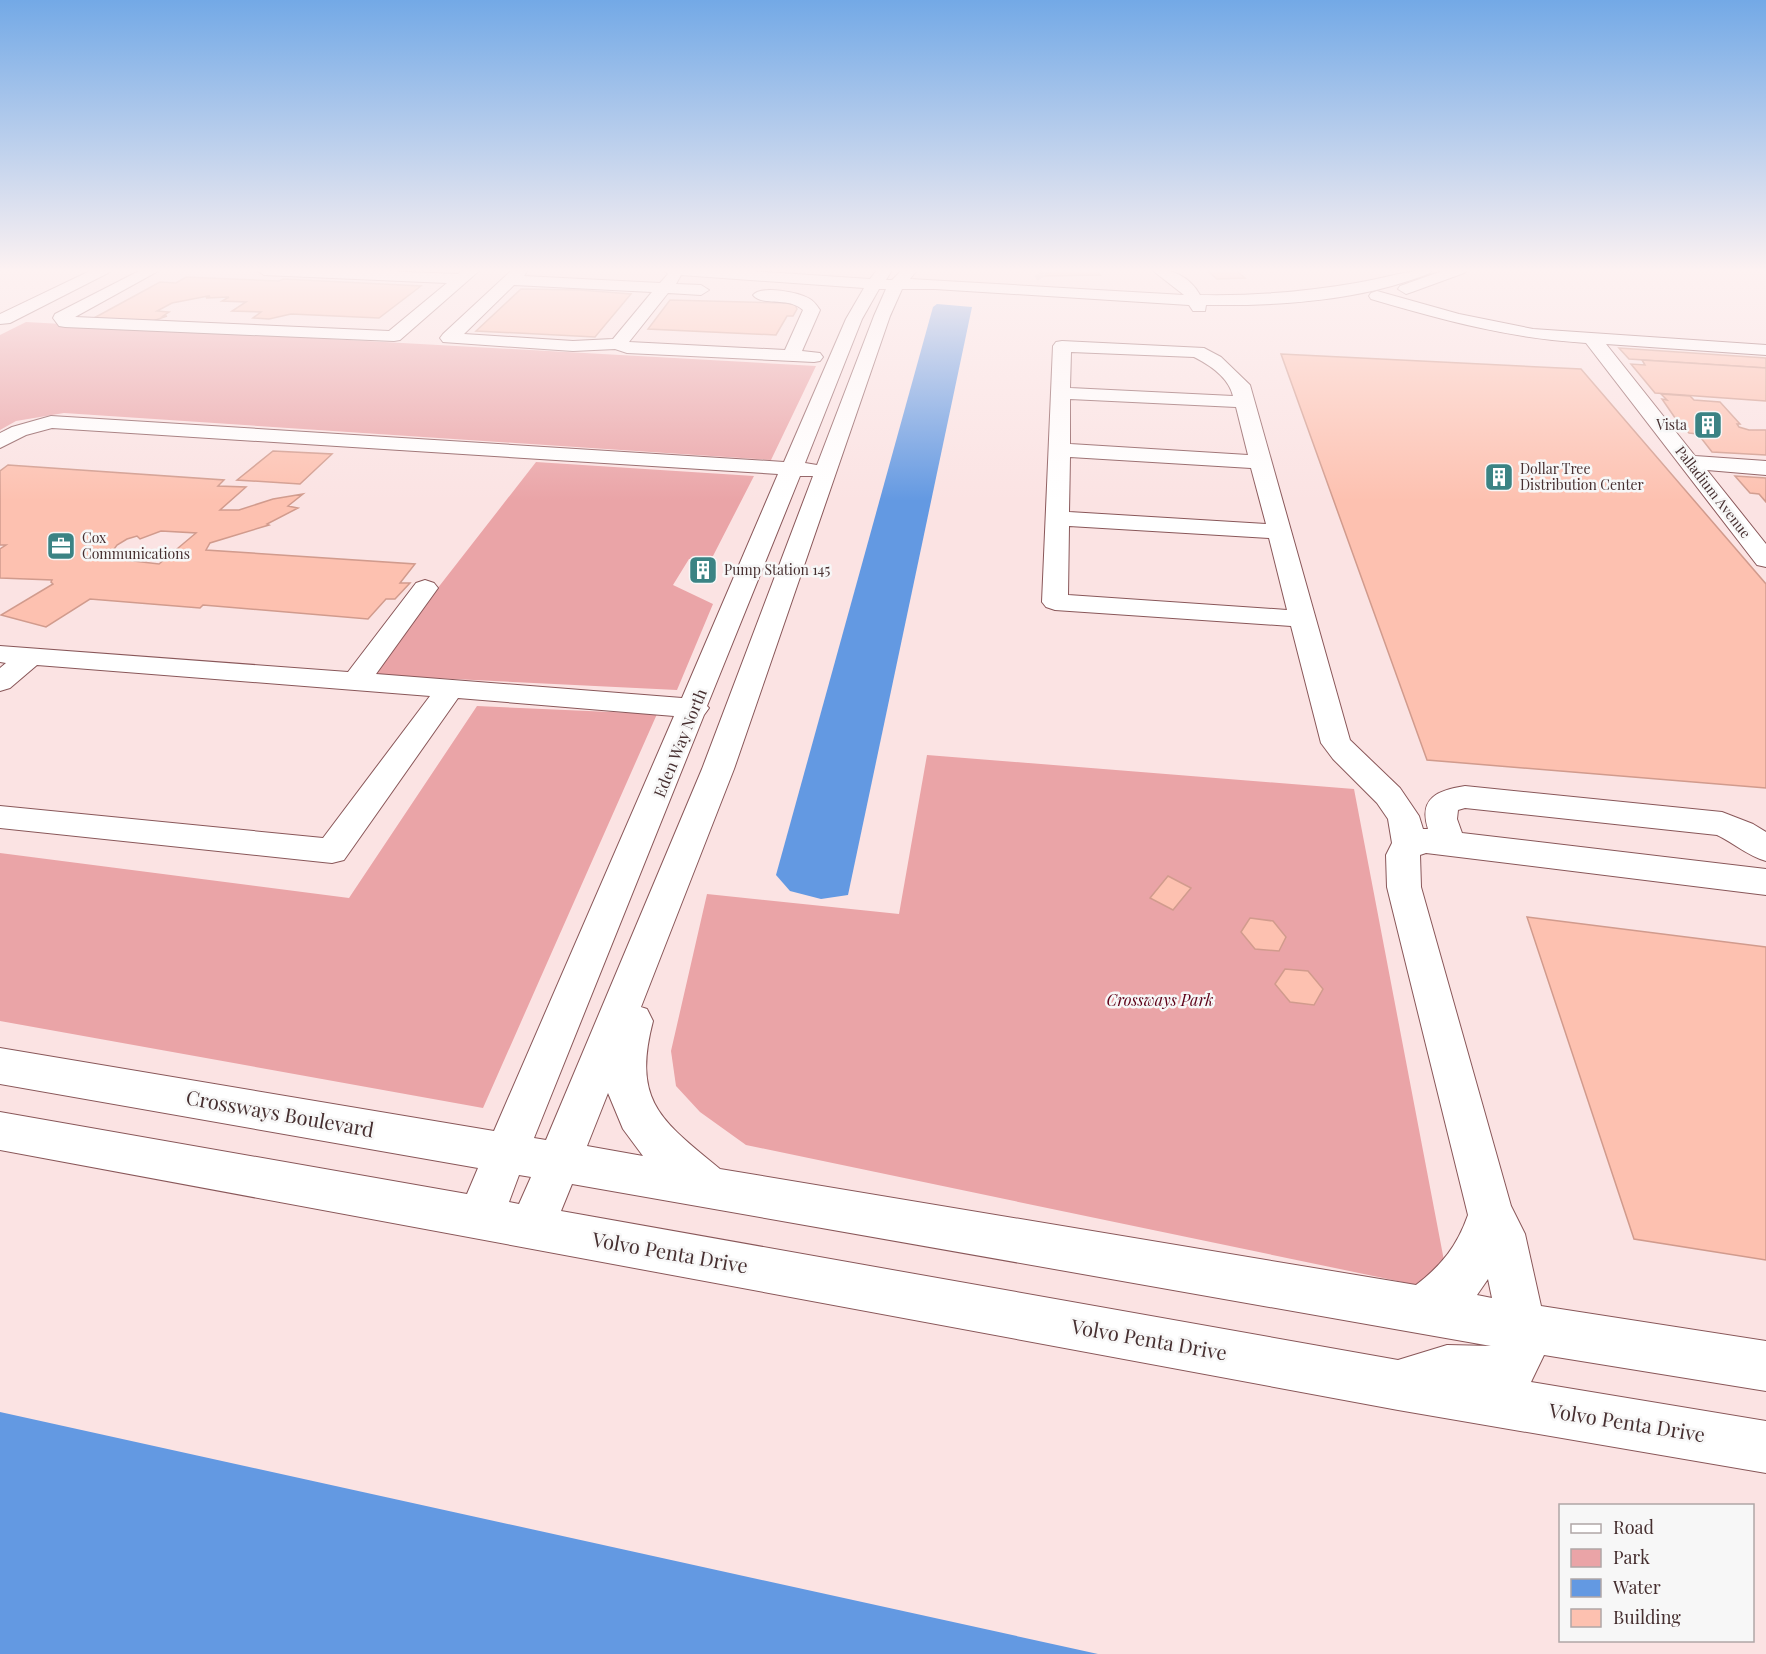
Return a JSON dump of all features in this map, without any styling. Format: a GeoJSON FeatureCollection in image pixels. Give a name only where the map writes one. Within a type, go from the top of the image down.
{"type":"FeatureCollection","features":[{"type":"Feature","properties":{"kind":"street"},"geometry":{"type":"LineString","coordinates":[[625,347],[838,359]]}},
{"type":"Feature","properties":{"kind":"street"},"geometry":{"type":"LineString","coordinates":[[791,356],[795,347]]}},
{"type":"Feature","properties":{"kind":"street","name":"Eden Way North"},"geometry":{"type":"LineString","coordinates":[[479,1219],[843,347]]}},
{"type":"Feature","properties":{"kind":"street"},"geometry":{"type":"LineString","coordinates":[[0,1131],[532,1228],[718,769],[871,347]]}},
{"type":"Feature","properties":{"kind":"street"},"geometry":{"type":"LineString","coordinates":[[1062,347],[1055,602],[1303,619]]}},
{"type":"Feature","properties":{"kind":"street"},"geometry":{"type":"LineString","coordinates":[[1207,347],[1215,361],[1240,385],[1336,743],[1352,762],[1369,775],[1389,796],[1404,817],[1409,843],[1403,855],[1404,887],[1491,1215],[1502,1234],[1522,1327],[1520,1352],[1513,1364],[1491,1371],[1447,1370],[1398,1385]]}},
{"type":"Feature","properties":{"kind":"street","name":"Palladium Avenue"},"geometry":{"type":"LineString","coordinates":[[1599,347],[1766,560]]}},
{"type":"Feature","properties":{"kind":"street"},"geometry":{"type":"LineString","coordinates":[[1717,347],[1766,350]]}},
{"type":"Feature","properties":{"kind":"street"},"geometry":{"type":"LineString","coordinates":[[1061,393],[1245,402]]}},
{"type":"Feature","properties":{"kind":"street"},"geometry":{"type":"LineString","coordinates":[[0,442],[19,431],[51,422],[826,470]]}},
{"type":"Feature","properties":{"kind":"street"},"geometry":{"type":"LineString","coordinates":[[1059,450],[1261,462]]}},
{"type":"Feature","properties":{"kind":"street"},"geometry":{"type":"LineString","coordinates":[[1688,462],[1766,468]]}},
{"type":"Feature","properties":{"kind":"street"},"geometry":{"type":"LineString","coordinates":[[1058,518],[1280,532]]}},
{"type":"Feature","properties":{"kind":"street"},"geometry":{"type":"LineString","coordinates":[[355,683],[425,588]]}},
{"type":"Feature","properties":{"kind":"street"},"geometry":{"type":"LineString","coordinates":[[0,654],[694,708]]}},
{"type":"Feature","properties":{"kind":"street"},"geometry":{"type":"LineString","coordinates":[[0,682],[31,656]]}},
{"type":"Feature","properties":{"kind":"street"},"geometry":{"type":"LineString","coordinates":[[0,817],[332,850],[448,690]]}},
{"type":"Feature","properties":{"kind":"street"},"geometry":{"type":"LineString","coordinates":[[708,1187],[666,1152],[649,1132],[634,1109],[625,1088],[623,1070],[630,1028],[690,868],[718,769]]}},
{"type":"Feature","properties":{"kind":"street"},"geometry":{"type":"LineString","coordinates":[[1449,844],[1442,819],[1442,807],[1450,799],[1465,797],[1722,824],[1741,832],[1766,849]]}},
{"type":"Feature","properties":{"kind":"street"},"geometry":{"type":"LineString","coordinates":[[1409,843],[1426,841],[1766,882]]}},
{"type":"Feature","properties":{"kind":"street","name":"Crossways Boulevard"},"geometry":{"type":"LineString","coordinates":[[0,1066],[559,1162]]}},
{"type":"Feature","properties":{"kind":"street"},"geometry":{"type":"LineString","coordinates":[[559,1162],[1522,1327],[1766,1366]]}},
{"type":"Feature","properties":{"kind":"street"},"geometry":{"type":"LineString","coordinates":[[1423,1310],[1456,1286],[1472,1267],[1491,1215]]}},
{"type":"Feature","properties":{"kind":"street","name":"Volvo Penta Drive"},"geometry":{"type":"LineString","coordinates":[[532,1228],[1398,1385],[1766,1447]]}},
{"type":"Feature","properties":{"kind":"green space"},"geometry":{"type":"Polygon","coordinates":[[[0,347],[478,347],[816,366],[771,460],[64,413],[16,421],[0,430],[0,347]]]}},
{"type":"Feature","properties":{"kind":"green space"},"geometry":{"type":"Polygon","coordinates":[[[536,462],[754,476],[713,556],[689,559],[673,585],[713,604],[677,690],[370,675],[536,462]]]}},
{"type":"Feature","properties":{"kind":"green space"},"geometry":{"type":"Polygon","coordinates":[[[477,706],[657,714],[483,1108],[0,1021],[0,853],[349,898],[477,706]]]}},
{"type":"Feature","properties":{"kind":"green space","name":"Crossways Park"},"geometry":{"type":"Polygon","coordinates":[[[927,755],[1354,789],[1450,1292],[746,1145],[700,1112],[676,1086],[671,1051],[707,894],[899,914],[927,755]]]}},
{"type":"Feature","properties":{"kind":"water"},"geometry":{"type":"Polygon","coordinates":[[[922,347],[964,347],[848,895],[821,899],[790,891],[776,875],[922,347]]]}},
{"type":"Feature","properties":{"kind":"water"},"geometry":{"type":"Polygon","coordinates":[[[0,1412],[1098,1654],[0,1654],[0,1412]]]}},
{"type":"Feature","properties":{"kind":"building"},"geometry":{"type":"Polygon","coordinates":[[[1619,348],[1766,358],[1766,368],[1629,359],[1619,348]]]}},
{"type":"Feature","properties":{"kind":"building","name":"Dollar Tree Distribution Center"},"geometry":{"type":"Polygon","coordinates":[[[1281,354],[1581,369],[1766,584],[1766,788],[1427,760],[1281,354]]]}},
{"type":"Feature","properties":{"kind":"building"},"geometry":{"type":"Polygon","coordinates":[[[1642,360],[1766,368],[1766,401],[1655,393],[1631,364],[1645,365],[1642,360]]]}},
{"type":"Feature","properties":{"kind":"building","name":"Vista"},"geometry":{"type":"Polygon","coordinates":[[[1661,394],[1690,396],[1694,400],[1720,402],[1740,424],[1737,424],[1739,427],[1749,430],[1766,430],[1766,455],[1712,452],[1698,434],[1689,433],[1680,425],[1662,399],[1667,400],[1661,394]]]}},
{"type":"Feature","properties":{"kind":"building"},"geometry":{"type":"Polygon","coordinates":[[[273,451],[332,454],[300,484],[237,480],[273,451]]]}},
{"type":"Feature","properties":{"kind":"building","name":"Cox Communications"},"geometry":{"type":"Polygon","coordinates":[[[8,465],[224,480],[218,486],[246,487],[220,510],[239,510],[273,499],[303,494],[288,506],[298,508],[267,524],[269,525],[210,543],[206,550],[415,564],[400,583],[410,583],[395,599],[386,599],[368,619],[203,605],[200,608],[90,599],[46,627],[1,615],[53,584],[52,580],[0,578],[0,549],[6,545],[0,545],[0,471],[8,465]],[[161,531],[140,539],[137,536],[127,539],[114,549],[116,554],[125,560],[159,564],[196,533],[161,531]]]}},
{"type":"Feature","properties":{"kind":"building"},"geometry":{"type":"Polygon","coordinates":[[[1735,476],[1766,478],[1766,502],[1759,494],[1750,493],[1735,476]]]}},
{"type":"Feature","properties":{"kind":"building","name":"Pump Station 145"},"geometry":{"type":"Polygon","coordinates":[[[695,565],[715,566],[710,575],[691,574],[695,565]]]}},
{"type":"Feature","properties":{"kind":"building"},"geometry":{"type":"Polygon","coordinates":[[[1168,876],[1191,888],[1173,910],[1150,898],[1168,876]]]}},
{"type":"Feature","properties":{"kind":"building"},"geometry":{"type":"Polygon","coordinates":[[[1527,917],[1766,947],[1766,1260],[1634,1239],[1527,917]]]}},
{"type":"Feature","properties":{"kind":"building"},"geometry":{"type":"Polygon","coordinates":[[[1250,918],[1273,921],[1286,937],[1279,951],[1255,949],[1241,932],[1250,918]]]}},
{"type":"Feature","properties":{"kind":"building"},"geometry":{"type":"Polygon","coordinates":[[[1285,969],[1308,971],[1323,989],[1314,1005],[1290,1002],[1275,984],[1285,969]]]}},
{"type":"Feature","properties":{"kind":"place","name":"Vista"},"geometry":{"type":"Point","coordinates":[1708,425]}},
{"type":"Feature","properties":{"kind":"place","name":"Dollar Tree Distribution Center"},"geometry":{"type":"Point","coordinates":[1499,477]}},
{"type":"Feature","properties":{"kind":"place","name":"Cox Communications"},"geometry":{"type":"Point","coordinates":[61,546]}},
{"type":"Feature","properties":{"kind":"place","name":"Pump Station 145"},"geometry":{"type":"Point","coordinates":[703,570]}}]}
